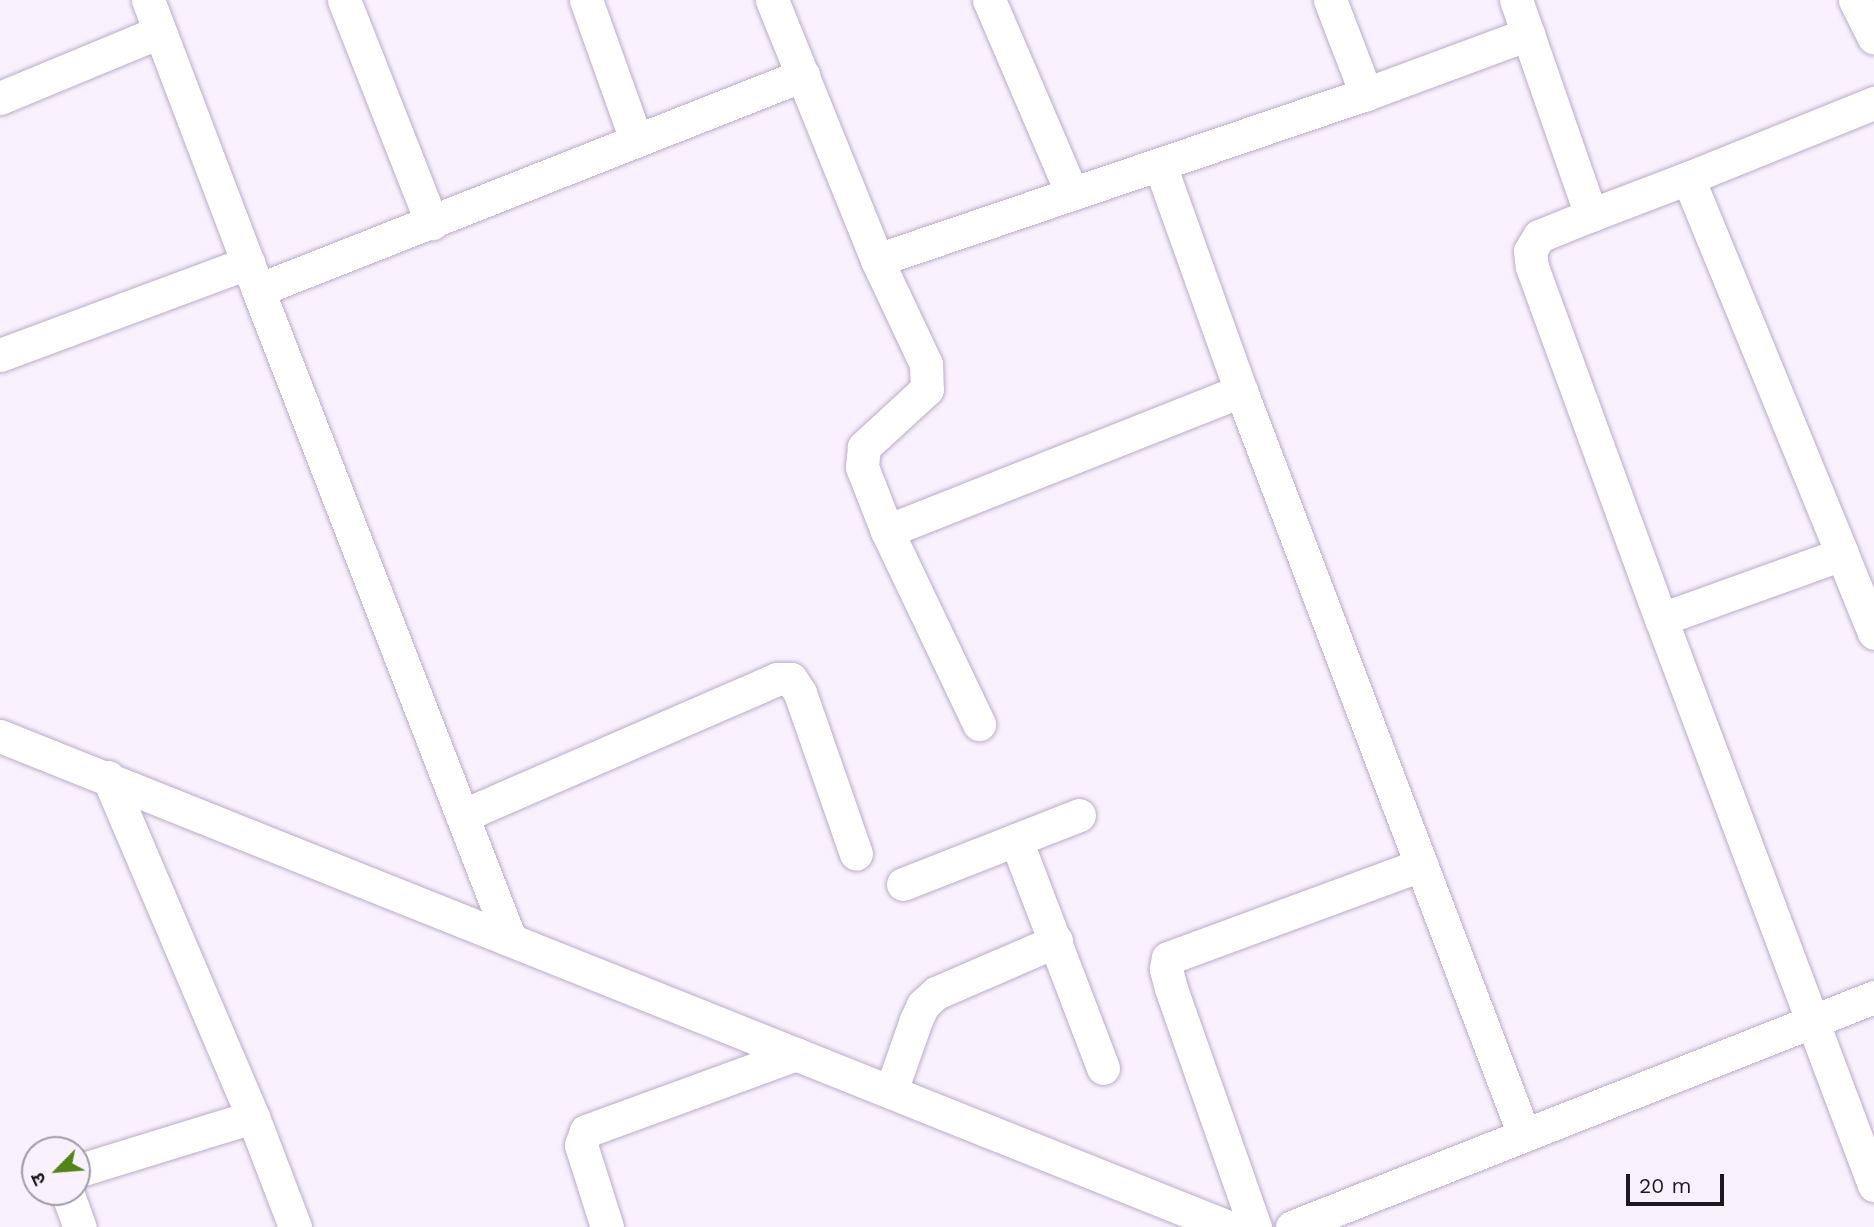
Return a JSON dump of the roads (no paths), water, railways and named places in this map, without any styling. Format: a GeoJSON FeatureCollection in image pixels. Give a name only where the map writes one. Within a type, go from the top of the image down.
{"type":"FeatureCollection","features":[{"type":"Feature","properties":{"kind":"street"},"geometry":{"type":"LineString","coordinates":[[148,0],[510,939]]}},
{"type":"Feature","properties":{"kind":"street"},"geometry":{"type":"LineString","coordinates":[[344,0],[432,223]]}},
{"type":"Feature","properties":{"kind":"street"},"geometry":{"type":"LineString","coordinates":[[586,0],[636,140]]}},
{"type":"Feature","properties":{"kind":"street"},"geometry":{"type":"LineString","coordinates":[[772,0],[877,260],[926,364],[927,390],[864,447],[862,467],[887,531],[979,724]]}},
{"type":"Feature","properties":{"kind":"street"},"geometry":{"type":"LineString","coordinates":[[989,0],[1072,194]]}},
{"type":"Feature","properties":{"kind":"street"},"geometry":{"type":"LineString","coordinates":[[1331,0],[1366,94]]}},
{"type":"Feature","properties":{"kind":"street"},"geometry":{"type":"LineString","coordinates":[[1516,0],[1591,215]]}},
{"type":"Feature","properties":{"kind":"street"},"geometry":{"type":"LineString","coordinates":[[1855,0],[1874,38]]}},
{"type":"Feature","properties":{"kind":"street"},"geometry":{"type":"LineString","coordinates":[[0,98],[159,32]]}},
{"type":"Feature","properties":{"kind":"street"},"geometry":{"type":"LineString","coordinates":[[877,260],[1366,94],[1528,34]]}},
{"type":"Feature","properties":{"kind":"street"},"geometry":{"type":"LineString","coordinates":[[0,355],[432,223],[803,75]]}},
{"type":"Feature","properties":{"kind":"street"},"geometry":{"type":"LineString","coordinates":[[1874,103],[1539,236],[1530,251],[1532,267],[1661,619],[1874,1185]]}},
{"type":"Feature","properties":{"kind":"street"},"geometry":{"type":"LineString","coordinates":[[1160,165],[1241,391],[1524,1135]]}},
{"type":"Feature","properties":{"kind":"street"},"geometry":{"type":"LineString","coordinates":[[1688,178],[1874,633]]}},
{"type":"Feature","properties":{"kind":"street"},"geometry":{"type":"LineString","coordinates":[[887,531],[1241,391]]}},
{"type":"Feature","properties":{"kind":"street"},"geometry":{"type":"LineString","coordinates":[[1661,619],[1842,554]]}},
{"type":"Feature","properties":{"kind":"street"},"geometry":{"type":"LineString","coordinates":[[462,816],[777,679],[791,679],[800,693],[856,854]]}},
{"type":"Feature","properties":{"kind":"street"},"geometry":{"type":"LineString","coordinates":[[0,736],[1228,1227]]}},
{"type":"Feature","properties":{"kind":"street"},"geometry":{"type":"LineString","coordinates":[[108,777],[253,1117],[295,1227]]}},
{"type":"Feature","properties":{"kind":"street"},"geometry":{"type":"LineString","coordinates":[[903,884],[1079,815]]}},
{"type":"Feature","properties":{"kind":"street"},"geometry":{"type":"LineString","coordinates":[[1016,840],[1103,1068]]}},
{"type":"Feature","properties":{"kind":"street"},"geometry":{"type":"LineString","coordinates":[[1255,1227],[1171,989],[1166,968],[1168,958],[1421,865]]}},
{"type":"Feature","properties":{"kind":"street"},"geometry":{"type":"LineString","coordinates":[[891,1091],[916,1020],[923,1005],[936,993],[1056,941]]}},
{"type":"Feature","properties":{"kind":"street"},"geometry":{"type":"LineString","coordinates":[[1292,1227],[1874,997]]}},
{"type":"Feature","properties":{"kind":"street"},"geometry":{"type":"LineString","coordinates":[[607,1227],[581,1145],[586,1131],[796,1054]]}},
{"type":"Feature","properties":{"kind":"street"},"geometry":{"type":"LineString","coordinates":[[91,1167],[253,1117]]}},
{"type":"Feature","properties":{"kind":"street"},"geometry":{"type":"LineString","coordinates":[[72,1206],[80,1227]]}}]}
